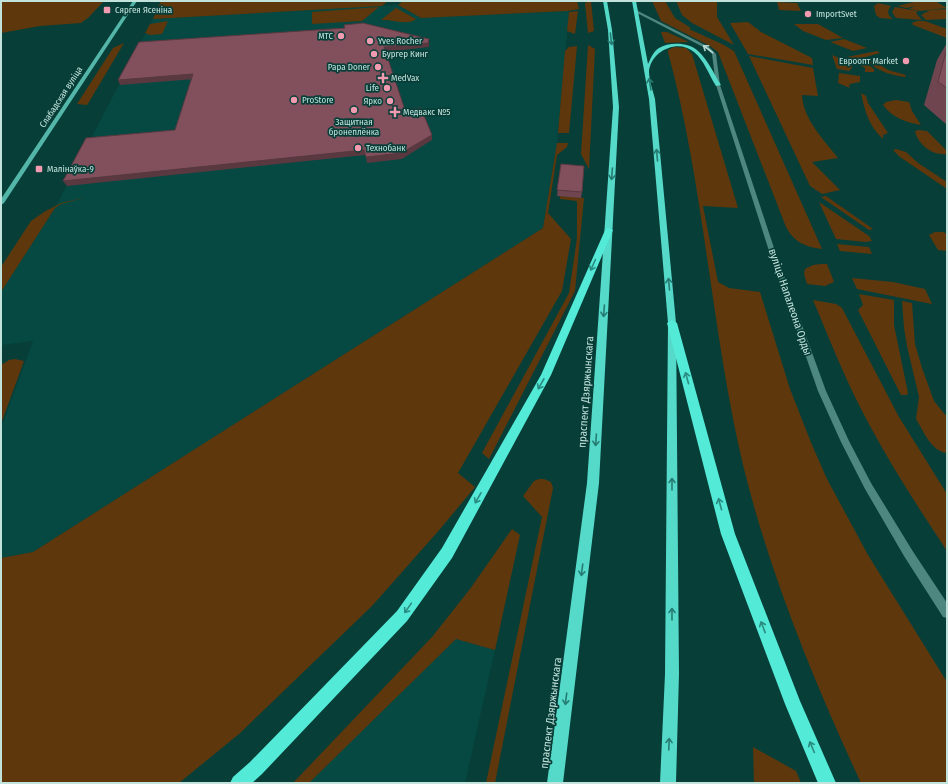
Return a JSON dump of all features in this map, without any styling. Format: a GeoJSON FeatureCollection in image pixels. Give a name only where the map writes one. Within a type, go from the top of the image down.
{"type":"FeatureCollection","features":[{"type":"Feature","properties":{"kind":"highway"},"geometry":{"type":"LineString","coordinates":[[239,783],[256,768],[402,616],[447,553],[546,374],[609,230]]}},
{"type":"Feature","properties":{"kind":"highway"},"geometry":{"type":"LineString","coordinates":[[672,323],[728,534],[793,704],[827,783]]}},
{"type":"Feature","properties":{"kind":"main road","name":"Слабадская вуліца"},"geometry":{"type":"LineString","coordinates":[[1,203],[80,81],[135,1]]}},
{"type":"Feature","properties":{"kind":"main road","name":"праспект Дзяржынскага"},"geometry":{"type":"LineString","coordinates":[[555,783],[593,483],[616,107],[611,37],[605,1]]}},
{"type":"Feature","properties":{"kind":"main road"},"geometry":{"type":"LineString","coordinates":[[634,1],[648,69],[652,99],[672,323],[672,674],[668,783]]}},
{"type":"Feature","properties":{"kind":"main road"},"geometry":{"type":"LineString","coordinates":[[648,69],[656,52],[662,48],[674,46],[686,47],[698,53],[718,85]]}},
{"type":"Feature","properties":{"kind":"street","name":"вуліца Напалеона Орды"},"geometry":{"type":"LineString","coordinates":[[636,11],[712,51],[714,54],[718,85],[772,251],[813,367],[830,408],[845,442],[884,514],[947,613]]}},
{"type":"Feature","properties":{"kind":"shaded area"},"geometry":{"type":"Polygon","coordinates":[[[104,1],[81,23],[40,26],[1,33],[1,2],[104,1]]]}},
{"type":"Feature","properties":{"kind":"shaded area"},"geometry":{"type":"Polygon","coordinates":[[[161,1],[388,1],[382,6],[153,19],[161,1]]]}},
{"type":"Feature","properties":{"kind":"shaded area"},"geometry":{"type":"Polygon","coordinates":[[[403,1],[577,1],[579,9],[568,11],[421,18],[398,5],[403,1]]]}},
{"type":"Feature","properties":{"kind":"shaded area"},"geometry":{"type":"Polygon","coordinates":[[[591,1],[594,31],[588,33],[585,3],[591,1]]]}},
{"type":"Feature","properties":{"kind":"shaded area"},"geometry":{"type":"Polygon","coordinates":[[[652,1],[665,1],[675,18],[691,28],[689,29],[734,51],[822,249],[810,247],[796,240],[786,227],[718,52],[710,46],[661,21],[652,1]]]}},
{"type":"Feature","properties":{"kind":"shaded area"},"geometry":{"type":"Polygon","coordinates":[[[676,1],[717,1],[717,17],[734,45],[692,23],[682,15],[676,1]]]}},
{"type":"Feature","properties":{"kind":"shaded area"},"geometry":{"type":"Polygon","coordinates":[[[935,1],[947,8],[920,11],[909,9],[915,6],[907,8],[897,6],[914,2],[935,1]]]}},
{"type":"Feature","properties":{"kind":"shaded area"},"geometry":{"type":"Polygon","coordinates":[[[777,2],[797,3],[801,11],[779,10],[777,2]]]}},
{"type":"Feature","properties":{"kind":"shaded area"},"geometry":{"type":"Polygon","coordinates":[[[878,3],[891,6],[888,13],[893,19],[880,18],[876,15],[874,6],[878,3]]]}},
{"type":"Feature","properties":{"kind":"shaded area"},"geometry":{"type":"Polygon","coordinates":[[[397,5],[421,18],[569,12],[557,143],[543,228],[33,552],[1,558],[1,428],[33,341],[1,345],[1,292],[55,208],[153,19],[397,5]]]}},
{"type":"Feature","properties":{"kind":"shaded area"},"geometry":{"type":"Polygon","coordinates":[[[379,7],[362,21],[312,24],[312,12],[379,7]]]}},
{"type":"Feature","properties":{"kind":"shaded area"},"geometry":{"type":"Polygon","coordinates":[[[895,7],[918,11],[916,13],[922,20],[896,18],[892,12],[895,7]]]}},
{"type":"Feature","properties":{"kind":"shaded area"},"geometry":{"type":"Polygon","coordinates":[[[396,8],[416,19],[409,22],[381,20],[396,8]]]}},
{"type":"Feature","properties":{"kind":"shaded area"},"geometry":{"type":"Polygon","coordinates":[[[947,9],[947,19],[926,20],[921,15],[930,10],[947,9]]]}},
{"type":"Feature","properties":{"kind":"shaded area"},"geometry":{"type":"Polygon","coordinates":[[[578,11],[575,34],[567,31],[569,12],[578,11]]]}},
{"type":"Feature","properties":{"kind":"shaded area"},"geometry":{"type":"Polygon","coordinates":[[[168,21],[162,34],[150,35],[145,33],[150,24],[168,21]]]}},
{"type":"Feature","properties":{"kind":"shaded area"},"geometry":{"type":"Polygon","coordinates":[[[917,21],[925,21],[947,29],[947,38],[913,25],[912,23],[917,21]]]}},
{"type":"Feature","properties":{"kind":"shaded area"},"geometry":{"type":"Polygon","coordinates":[[[748,22],[761,32],[812,58],[813,65],[748,54],[730,23],[748,22]]]}},
{"type":"Feature","properties":{"kind":"shaded area"},"geometry":{"type":"Polygon","coordinates":[[[794,24],[818,24],[843,38],[826,40],[803,31],[794,24]]]}},
{"type":"Feature","properties":{"kind":"shaded area"},"geometry":{"type":"Polygon","coordinates":[[[661,32],[667,32],[689,42],[665,43],[661,32]]]}},
{"type":"Feature","properties":{"kind":"shaded area"},"geometry":{"type":"Polygon","coordinates":[[[844,39],[867,48],[853,51],[830,42],[844,39]]]}},
{"type":"Feature","properties":{"kind":"shaded area"},"geometry":{"type":"Polygon","coordinates":[[[124,43],[87,105],[77,104],[113,48],[124,43]]]}},
{"type":"Feature","properties":{"kind":"shaded area"},"geometry":{"type":"Polygon","coordinates":[[[588,45],[595,49],[589,169],[581,154],[588,45]]]}},
{"type":"Feature","properties":{"kind":"shaded area"},"geometry":{"type":"Polygon","coordinates":[[[577,46],[569,133],[558,133],[565,51],[569,47],[577,46]]]}},
{"type":"Feature","properties":{"kind":"shaded area"},"geometry":{"type":"Polygon","coordinates":[[[674,47],[686,48],[692,54],[738,208],[703,206],[718,282],[729,288],[760,292],[790,389],[827,479],[868,555],[947,682],[947,783],[861,783],[810,668],[780,589],[744,469],[733,417],[723,365],[691,156],[681,104],[668,52],[668,50],[674,47]]]}},
{"type":"Feature","properties":{"kind":"shaded area"},"geometry":{"type":"Polygon","coordinates":[[[877,51],[880,53],[862,58],[863,61],[874,69],[874,72],[865,72],[865,68],[847,57],[877,51]]]}},
{"type":"Feature","properties":{"kind":"shaded area"},"geometry":{"type":"Polygon","coordinates":[[[832,55],[851,63],[852,68],[849,71],[837,69],[832,55]]]}},
{"type":"Feature","properties":{"kind":"shaded area"},"geometry":{"type":"Polygon","coordinates":[[[749,56],[813,68],[818,96],[802,95],[803,104],[815,129],[838,158],[812,162],[840,190],[822,194],[810,186],[749,56]]]}},
{"type":"Feature","properties":{"kind":"shaded area"},"geometry":{"type":"Polygon","coordinates":[[[874,58],[878,59],[879,64],[888,70],[906,75],[905,77],[881,71],[869,62],[874,58]]]}},
{"type":"Feature","properties":{"kind":"shaded area"},"geometry":{"type":"Polygon","coordinates":[[[839,73],[860,76],[860,82],[850,84],[850,88],[838,83],[839,73]]]}},
{"type":"Feature","properties":{"kind":"shaded area"},"geometry":{"type":"Polygon","coordinates":[[[861,93],[866,96],[868,103],[888,133],[883,135],[883,139],[874,129],[868,118],[861,93]]]}},
{"type":"Feature","properties":{"kind":"shaded area"},"geometry":{"type":"Polygon","coordinates":[[[896,100],[909,102],[912,111],[921,125],[900,119],[883,105],[886,102],[896,100]]]}},
{"type":"Feature","properties":{"kind":"shaded area"},"geometry":{"type":"Polygon","coordinates":[[[915,131],[927,131],[947,151],[947,154],[937,153],[923,145],[919,141],[915,131]]]}},
{"type":"Feature","properties":{"kind":"shaded area"},"geometry":{"type":"Polygon","coordinates":[[[557,143],[568,143],[567,147],[557,155],[548,213],[571,239],[562,291],[458,473],[475,487],[441,528],[372,606],[239,734],[179,783],[1,783],[1,558],[33,552],[543,228],[557,143]]]}},
{"type":"Feature","properties":{"kind":"shaded area"},"geometry":{"type":"Polygon","coordinates":[[[896,149],[906,152],[918,163],[947,182],[947,189],[900,157],[893,150],[896,149]]]}},
{"type":"Feature","properties":{"kind":"shaded area"},"geometry":{"type":"Polygon","coordinates":[[[560,196],[584,198],[575,291],[489,459],[482,453],[569,293],[577,238],[577,201],[560,199],[560,196]]]}},
{"type":"Feature","properties":{"kind":"shaded area"},"geometry":{"type":"Polygon","coordinates":[[[826,196],[873,229],[869,230],[821,197],[826,196]]]}},
{"type":"Feature","properties":{"kind":"shaded area"},"geometry":{"type":"Polygon","coordinates":[[[87,197],[61,204],[55,208],[1,292],[1,267],[31,221],[61,203],[87,197]]]}},
{"type":"Feature","properties":{"kind":"shaded area"},"geometry":{"type":"Polygon","coordinates":[[[819,202],[869,236],[872,241],[865,242],[836,239],[819,202]]]}},
{"type":"Feature","properties":{"kind":"shaded area"},"geometry":{"type":"Polygon","coordinates":[[[935,232],[944,232],[947,235],[947,251],[938,250],[929,235],[935,232]]]}},
{"type":"Feature","properties":{"kind":"shaded area"},"geometry":{"type":"Polygon","coordinates":[[[837,244],[869,247],[872,254],[840,251],[837,244]]]}},
{"type":"Feature","properties":{"kind":"shaded area"},"geometry":{"type":"Polygon","coordinates":[[[827,264],[834,282],[825,286],[807,284],[804,274],[805,269],[813,265],[827,264]]]}},
{"type":"Feature","properties":{"kind":"shaded area"},"geometry":{"type":"Polygon","coordinates":[[[852,278],[893,282],[925,289],[932,304],[857,289],[852,278]]]}},
{"type":"Feature","properties":{"kind":"shaded area"},"geometry":{"type":"Polygon","coordinates":[[[859,294],[894,300],[894,325],[908,393],[907,395],[901,395],[858,310],[863,305],[859,294]]]}},
{"type":"Feature","properties":{"kind":"shaded area"},"geometry":{"type":"Polygon","coordinates":[[[813,300],[836,304],[842,308],[899,417],[947,494],[947,551],[897,474],[870,426],[847,380],[813,300]]]}},
{"type":"Feature","properties":{"kind":"shaded area"},"geometry":{"type":"Polygon","coordinates":[[[902,301],[912,303],[915,344],[922,368],[934,401],[947,417],[947,453],[932,445],[916,419],[919,397],[907,346],[902,301]]]}},
{"type":"Feature","properties":{"kind":"shaded area"},"geometry":{"type":"Polygon","coordinates":[[[15,359],[24,361],[1,424],[1,365],[9,360],[15,359]]]}},
{"type":"Feature","properties":{"kind":"shaded area"},"geometry":{"type":"Polygon","coordinates":[[[544,479],[551,482],[553,488],[495,783],[486,783],[542,517],[523,496],[534,481],[544,479]]]}},
{"type":"Feature","properties":{"kind":"shaded area"},"geometry":{"type":"Polygon","coordinates":[[[512,529],[520,535],[495,650],[456,639],[309,783],[293,783],[432,637],[470,589],[512,529]]]}},
{"type":"Feature","properties":{"kind":"shaded area"},"geometry":{"type":"Polygon","coordinates":[[[456,639],[495,650],[465,783],[303,783],[456,639]]]}},
{"type":"Feature","properties":{"kind":"shaded area"},"geometry":{"type":"Polygon","coordinates":[[[753,747],[796,771],[801,783],[754,783],[753,747]]]}},
{"type":"Feature","properties":{"kind":"building","name":"ProStore"},"geometry":{"type":"Polygon","coordinates":[[[363,23],[429,39],[428,43],[384,47],[405,110],[421,108],[432,135],[401,153],[366,157],[364,150],[63,181],[86,138],[175,130],[193,74],[118,80],[139,42],[345,28],[344,25],[363,23]]]}},
{"type":"Feature","properties":{"kind":"building"},"geometry":{"type":"Polygon","coordinates":[[[947,48],[947,88],[938,82],[947,48]]]}},
{"type":"Feature","properties":{"kind":"building"},"geometry":{"type":"Polygon","coordinates":[[[561,164],[584,166],[582,192],[557,190],[561,164]]]}},
{"type":"Feature","properties":{"kind":"place","name":"Сяргея Ясеніна"},"geometry":{"type":"Point","coordinates":[107,10]}},
{"type":"Feature","properties":{"kind":"place","name":"ImportSvet"},"geometry":{"type":"Point","coordinates":[808,14]}},
{"type":"Feature","properties":{"kind":"place","name":"МТС"},"geometry":{"type":"Point","coordinates":[341,36]}},
{"type":"Feature","properties":{"kind":"place","name":"Yves Rocher"},"geometry":{"type":"Point","coordinates":[370,41]}},
{"type":"Feature","properties":{"kind":"place","name":"Бургер Кинг"},"geometry":{"type":"Point","coordinates":[374,54]}},
{"type":"Feature","properties":{"kind":"place","name":"Евроопт Market"},"geometry":{"type":"Point","coordinates":[906,61]}},
{"type":"Feature","properties":{"kind":"place","name":"Papa Doner"},"geometry":{"type":"Point","coordinates":[378,67]}},
{"type":"Feature","properties":{"kind":"place","name":"MedVax"},"geometry":{"type":"Point","coordinates":[383,78]}},
{"type":"Feature","properties":{"kind":"place","name":"Life"},"geometry":{"type":"Point","coordinates":[387,88]}},
{"type":"Feature","properties":{"kind":"place","name":"ProStore"},"geometry":{"type":"Point","coordinates":[294,100]}},
{"type":"Feature","properties":{"kind":"place","name":"Ярко"},"geometry":{"type":"Point","coordinates":[390,101]}},
{"type":"Feature","properties":{"kind":"place","name":"Защитная бронеплёнка"},"geometry":{"type":"Point","coordinates":[354,110]}},
{"type":"Feature","properties":{"kind":"place","name":"Медвакс №5"},"geometry":{"type":"Point","coordinates":[395,112]}},
{"type":"Feature","properties":{"kind":"place","name":"Технобанк"},"geometry":{"type":"Point","coordinates":[358,148]}},
{"type":"Feature","properties":{"kind":"place","name":"Малінаўка-9"},"geometry":{"type":"Point","coordinates":[39,169]}}]}
